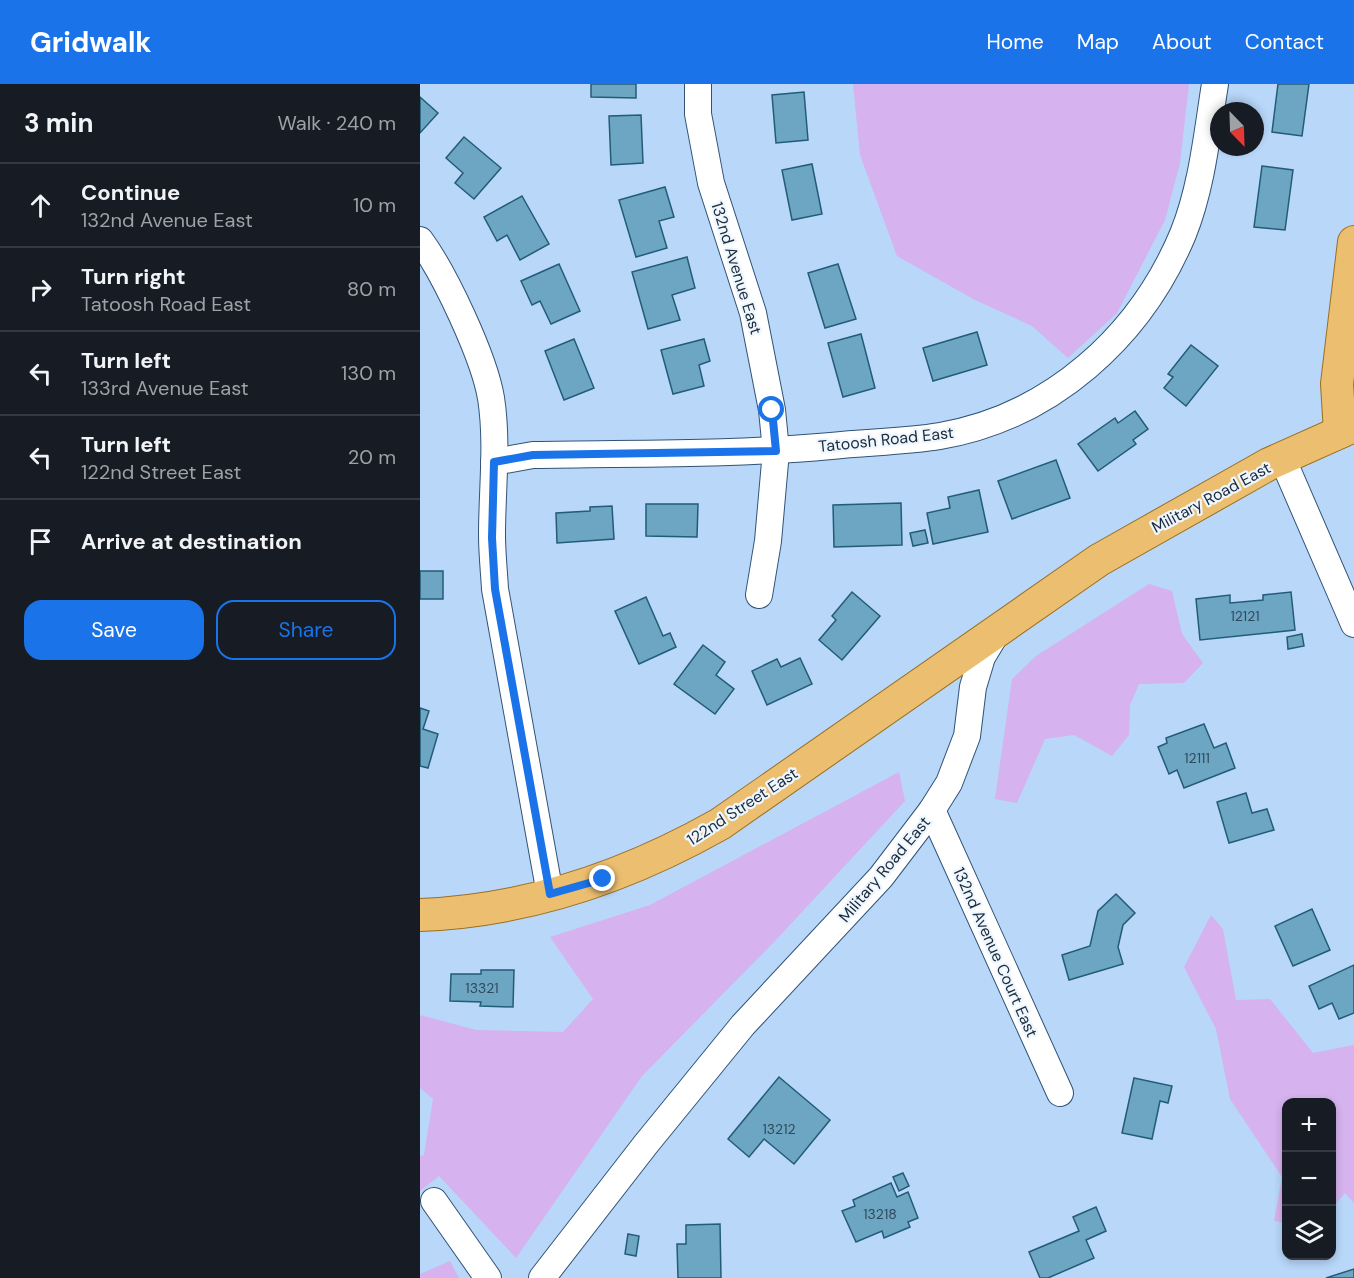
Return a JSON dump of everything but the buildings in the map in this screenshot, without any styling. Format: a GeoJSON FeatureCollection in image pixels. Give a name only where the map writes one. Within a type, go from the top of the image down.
{"type":"FeatureCollection","features":[{"type":"Feature","properties":{"kind":"main road","name":"Military Road East"},"geometry":{"type":"LineString","coordinates":[[997,632],[1133,539],[1269,464],[1283,460],[1347,429],[1337,384],[1354,242]]}},
{"type":"Feature","properties":{"kind":"main road","name":"122nd Street East"},"geometry":{"type":"LineString","coordinates":[[420,915],[496,908],[603,879],[643,863],[720,824],[997,632]]}},
{"type":"Feature","properties":{"kind":"street","name":"132nd Avenue East"},"geometry":{"type":"LineString","coordinates":[[698,84],[698,114],[711,183],[753,313],[772,410],[776,451],[768,541],[759,595]]}},
{"type":"Feature","properties":{"kind":"street","name":"Tatoosh Road East"},"geometry":{"type":"LineString","coordinates":[[494,462],[533,455],[776,451],[939,436],[999,420],[1035,403],[1090,364],[1124,332],[1146,303],[1165,272],[1183,232],[1197,188],[1215,84]]}},
{"type":"Feature","properties":{"kind":"street"},"geometry":{"type":"LineString","coordinates":[[420,240],[443,278],[478,355],[491,396],[494,462],[492,538],[495,589],[550,894]]}},
{"type":"Feature","properties":{"kind":"street"},"geometry":{"type":"LineString","coordinates":[[1283,460],[1354,624]]}},
{"type":"Feature","properties":{"kind":"street","name":"Military Road East"},"geometry":{"type":"LineString","coordinates":[[542,1278],[646,1144],[743,1025],[881,877],[932,810],[949,783],[967,736],[973,687],[982,657],[997,632]]}},
{"type":"Feature","properties":{"kind":"street","name":"132nd Avenue Court East"},"geometry":{"type":"LineString","coordinates":[[932,810],[1060,1093]]}},
{"type":"Feature","properties":{"kind":"street"},"geometry":{"type":"LineString","coordinates":[[434,1201],[489,1278]]}},
{"type":"Feature","properties":{"kind":"shaded area"},"geometry":{"type":"Polygon","coordinates":[[[853,84],[1189,84],[1180,163],[1165,220],[1117,313],[1068,358],[1032,326],[975,300],[897,256],[860,155],[853,84]]]}},
{"type":"Feature","properties":{"kind":"shaded area"},"geometry":{"type":"Polygon","coordinates":[[[1149,584],[1172,591],[1182,634],[1203,663],[1184,683],[1139,684],[1130,705],[1129,735],[1112,756],[1074,735],[1045,739],[1017,803],[995,799],[1012,679],[1036,656],[1149,584]]]}},
{"type":"Feature","properties":{"kind":"shaded area"},"geometry":{"type":"Polygon","coordinates":[[[899,772],[905,801],[775,941],[642,1076],[516,1258],[439,1176],[420,1191],[420,1156],[424,1155],[433,1099],[420,1088],[420,1015],[476,1030],[563,1032],[593,999],[550,937],[650,905],[899,772]]]}},
{"type":"Feature","properties":{"kind":"shaded area"},"geometry":{"type":"Polygon","coordinates":[[[1211,915],[1223,929],[1236,1000],[1270,999],[1313,1053],[1354,1045],[1354,1203],[1345,1193],[1336,1203],[1336,1098],[1282,1098],[1282,1177],[1230,1099],[1216,1029],[1184,967],[1211,915]]]}},
{"type":"Feature","properties":{"kind":"shaded area"},"geometry":{"type":"Polygon","coordinates":[[[1282,1177],[1282,1222],[1274,1221],[1282,1177]]]}},
{"type":"Feature","properties":{"kind":"shaded area"},"geometry":{"type":"Polygon","coordinates":[[[450,1261],[459,1278],[420,1278],[420,1274],[450,1261]]]}},
{"type":"Feature","properties":{"kind":"route"},"geometry":{"type":"LineString","coordinates":[[603,879],[550,894],[495,589],[492,538],[494,462],[533,455],[776,451],[772,410]]}}]}
